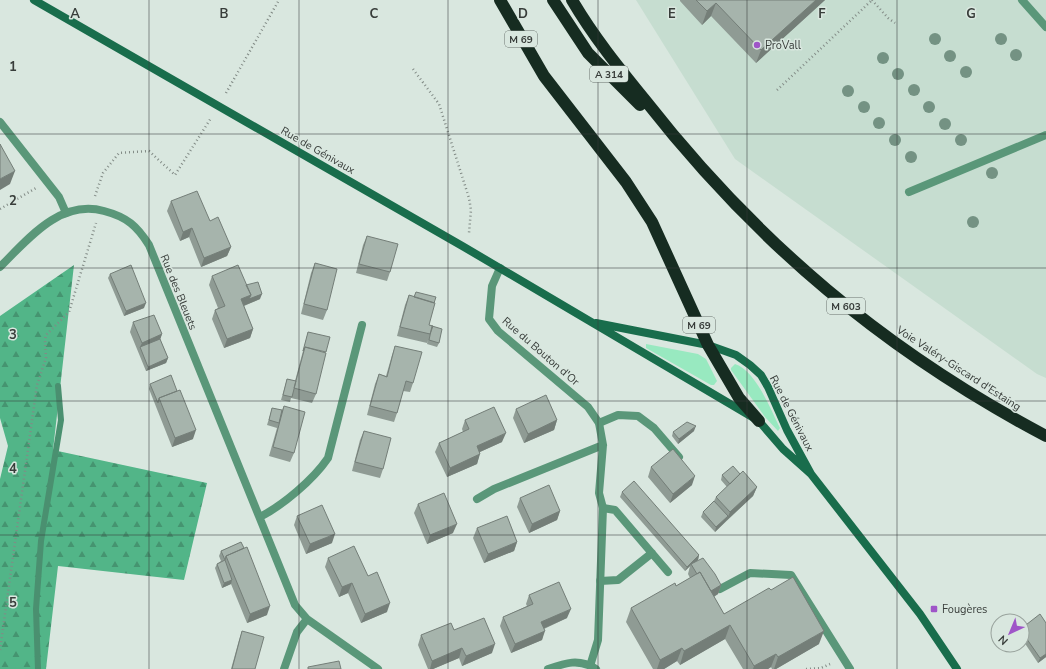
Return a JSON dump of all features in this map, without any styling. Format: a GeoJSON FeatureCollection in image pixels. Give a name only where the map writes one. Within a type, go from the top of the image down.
{"type":"FeatureCollection","features":[{"type":"Feature","properties":{"kind":"highway","name":"M 69"},"geometry":{"type":"LineString","coordinates":[[500,0],[544,76],[626,182],[652,222],[708,345],[739,398],[758,421]]}},
{"type":"Feature","properties":{"kind":"highway","name":"A 314"},"geometry":{"type":"LineString","coordinates":[[553,0],[588,53],[676,139]]}},
{"type":"Feature","properties":{"kind":"highway","name":"Voie Valéry-Giscard d'Estaing"},"geometry":{"type":"LineString","coordinates":[[572,0],[590,30],[676,139],[740,210],[783,253],[838,300],[903,350],[1008,416],[1046,436]]}},
{"type":"Feature","properties":{"kind":"street","name":"Rue de Génivaux"},"geometry":{"type":"LineString","coordinates":[[34,0],[220,104],[758,421],[783,449],[811,474]]}},
{"type":"Feature","properties":{"kind":"street"},"geometry":{"type":"LineString","coordinates":[[1022,0],[1046,27]]}},
{"type":"Feature","properties":{"kind":"street"},"geometry":{"type":"LineString","coordinates":[[0,122],[59,197],[66,213]]}},
{"type":"Feature","properties":{"kind":"street"},"geometry":{"type":"LineString","coordinates":[[909,192],[1046,135]]}},
{"type":"Feature","properties":{"kind":"street","name":"Rue des Bleuets"},"geometry":{"type":"LineString","coordinates":[[0,267],[38,229],[76,209],[95,208],[126,219],[138,228],[149,245],[295,605],[307,619],[378,669]]}},
{"type":"Feature","properties":{"kind":"street","name":"Rue du Bouton d'Or"},"geometry":{"type":"LineString","coordinates":[[500,268],[492,286],[489,319],[498,331],[588,407],[599,423],[603,445],[599,494],[603,508],[598,640],[593,667]]}},
{"type":"Feature","properties":{"kind":"street","name":"Rue de Génivaux"},"geometry":{"type":"LineString","coordinates":[[589,321],[708,345],[736,355],[761,376],[768,387],[787,430],[811,474],[920,614],[957,669]]}},
{"type":"Feature","properties":{"kind":"street"},"geometry":{"type":"LineString","coordinates":[[260,518],[281,504],[320,469],[328,458],[362,325]]}},
{"type":"Feature","properties":{"kind":"street"},"geometry":{"type":"LineString","coordinates":[[599,423],[618,416],[638,416],[654,428],[686,466]]}},
{"type":"Feature","properties":{"kind":"street"},"geometry":{"type":"LineString","coordinates":[[477,499],[494,489],[603,445]]}},
{"type":"Feature","properties":{"kind":"street"},"geometry":{"type":"LineString","coordinates":[[603,508],[615,510],[668,572]]}},
{"type":"Feature","properties":{"kind":"street"},"geometry":{"type":"LineString","coordinates":[[600,581],[618,580],[652,553]]}},
{"type":"Feature","properties":{"kind":"street"},"geometry":{"type":"LineString","coordinates":[[720,589],[750,573],[791,575],[850,669]]}},
{"type":"Feature","properties":{"kind":"street"},"geometry":{"type":"LineString","coordinates":[[284,669],[288,652],[297,632],[307,619]]}},
{"type":"Feature","properties":{"kind":"street"},"geometry":{"type":"LineString","coordinates":[[548,669],[571,662],[593,667]]}},
{"type":"Feature","properties":{"kind":"path"},"geometry":{"type":"LineString","coordinates":[[0,650],[37,385],[46,358],[45,340],[50,330],[64,319],[69,312],[96,223],[95,208],[103,173],[119,153],[148,151],[175,175],[220,104],[279,0]]}},
{"type":"Feature","properties":{"kind":"path"},"geometry":{"type":"LineString","coordinates":[[777,90],[872,0],[888,18],[895,23]]}},
{"type":"Feature","properties":{"kind":"path"},"geometry":{"type":"LineString","coordinates":[[413,69],[439,104],[469,198],[470,222],[464,247]]}},
{"type":"Feature","properties":{"kind":"path"},"geometry":{"type":"LineString","coordinates":[[0,209],[47,182]]}},
{"type":"Feature","properties":{"kind":"path"},"geometry":{"type":"LineString","coordinates":[[806,669],[826,666],[842,656]]}},
{"type":"Feature","properties":{"kind":"shaded area"},"geometry":{"type":"Polygon","coordinates":[[[636,0],[1046,0],[1046,378],[1037,374],[735,159],[636,0]]]}},
{"type":"Feature","properties":{"kind":"green space"},"geometry":{"type":"Polygon","coordinates":[[[74,265],[53,450],[207,483],[184,580],[58,566],[46,669],[0,669],[0,479],[8,446],[0,418],[0,316],[74,265]]]}},
{"type":"Feature","properties":{"kind":"green space"},"geometry":{"type":"Polygon","coordinates":[[[646,344],[698,354],[706,359],[717,381],[714,385],[711,385],[646,348],[646,344]]]}},
{"type":"Feature","properties":{"kind":"green space"},"geometry":{"type":"Polygon","coordinates":[[[735,364],[750,374],[762,392],[780,428],[778,431],[765,417],[731,370],[735,364]]]}},
{"type":"Feature","properties":{"kind":"building","name":"ProVall"},"geometry":{"type":"Polygon","coordinates":[[[696,0],[816,0],[761,50],[716,3],[707,11],[696,0]]]}},
{"type":"Feature","properties":{"kind":"building"},"geometry":{"type":"Polygon","coordinates":[[[0,144],[15,171],[0,179],[0,144]]]}},
{"type":"Feature","properties":{"kind":"building"},"geometry":{"type":"Polygon","coordinates":[[[197,191],[210,221],[218,217],[231,247],[204,258],[192,228],[183,232],[171,201],[197,191]]]}},
{"type":"Feature","properties":{"kind":"building"},"geometry":{"type":"Polygon","coordinates":[[[367,236],[398,244],[390,272],[359,264],[367,236]]]}},
{"type":"Feature","properties":{"kind":"building"},"geometry":{"type":"Polygon","coordinates":[[[315,263],[337,269],[327,310],[304,304],[315,263]]]}},
{"type":"Feature","properties":{"kind":"building"},"geometry":{"type":"Polygon","coordinates":[[[131,265],[146,303],[126,311],[110,274],[131,265]]]}},
{"type":"Feature","properties":{"kind":"building"},"geometry":{"type":"Polygon","coordinates":[[[238,265],[251,295],[241,299],[253,329],[227,339],[215,310],[225,306],[212,276],[238,265]]]}},
{"type":"Feature","properties":{"kind":"building"},"geometry":{"type":"Polygon","coordinates":[[[258,282],[262,294],[249,299],[251,295],[246,285],[258,282]]]}},
{"type":"Feature","properties":{"kind":"building"},"geometry":{"type":"Polygon","coordinates":[[[416,292],[436,297],[434,303],[414,297],[416,292]]]}},
{"type":"Feature","properties":{"kind":"building"},"geometry":{"type":"Polygon","coordinates":[[[409,295],[435,303],[429,325],[433,326],[430,334],[400,327],[409,295]]]}},
{"type":"Feature","properties":{"kind":"building"},"geometry":{"type":"Polygon","coordinates":[[[154,315],[162,334],[142,343],[133,322],[154,315]]]}},
{"type":"Feature","properties":{"kind":"building"},"geometry":{"type":"Polygon","coordinates":[[[432,326],[442,329],[439,343],[429,340],[432,326]]]}},
{"type":"Feature","properties":{"kind":"building"},"geometry":{"type":"Polygon","coordinates":[[[308,332],[330,337],[326,352],[305,347],[303,351],[308,332]]]}},
{"type":"Feature","properties":{"kind":"building"},"geometry":{"type":"Polygon","coordinates":[[[160,339],[168,358],[148,367],[140,347],[160,339]]]}},
{"type":"Feature","properties":{"kind":"building"},"geometry":{"type":"Polygon","coordinates":[[[395,346],[422,352],[413,383],[406,381],[397,413],[370,406],[379,374],[387,377],[395,346]]]}},
{"type":"Feature","properties":{"kind":"building"},"geometry":{"type":"Polygon","coordinates":[[[305,347],[326,353],[316,394],[294,388],[305,347]]]}},
{"type":"Feature","properties":{"kind":"building"},"geometry":{"type":"Polygon","coordinates":[[[171,375],[177,391],[159,398],[158,403],[150,384],[171,375]]]}},
{"type":"Feature","properties":{"kind":"building"},"geometry":{"type":"Polygon","coordinates":[[[287,379],[296,381],[292,397],[283,395],[287,379]]]}},
{"type":"Feature","properties":{"kind":"building"},"geometry":{"type":"Polygon","coordinates":[[[180,390],[196,430],[175,438],[159,398],[180,390]]]}},
{"type":"Feature","properties":{"kind":"building"},"geometry":{"type":"Polygon","coordinates":[[[546,395],[557,420],[528,434],[516,409],[546,395]]]}},
{"type":"Feature","properties":{"kind":"building"},"geometry":{"type":"Polygon","coordinates":[[[284,406],[305,412],[294,453],[273,447],[284,406]]]}},
{"type":"Feature","properties":{"kind":"building"},"geometry":{"type":"Polygon","coordinates":[[[494,407],[506,433],[477,446],[480,454],[450,468],[439,443],[469,429],[465,420],[494,407]]]}},
{"type":"Feature","properties":{"kind":"building"},"geometry":{"type":"Polygon","coordinates":[[[272,408],[282,410],[279,423],[269,420],[272,408]]]}},
{"type":"Feature","properties":{"kind":"building"},"geometry":{"type":"Polygon","coordinates":[[[687,422],[696,426],[679,439],[673,432],[687,422]]]}},
{"type":"Feature","properties":{"kind":"building"},"geometry":{"type":"Polygon","coordinates":[[[364,431],[391,438],[383,469],[355,462],[364,431]]]}},
{"type":"Feature","properties":{"kind":"building"},"geometry":{"type":"Polygon","coordinates":[[[673,449],[695,476],[673,494],[651,467],[673,449]]]}},
{"type":"Feature","properties":{"kind":"building"},"geometry":{"type":"Polygon","coordinates":[[[733,466],[740,474],[730,484],[722,475],[733,466]]]}},
{"type":"Feature","properties":{"kind":"building"},"geometry":{"type":"Polygon","coordinates":[[[743,471],[757,487],[730,512],[716,497],[743,471]]]}},
{"type":"Feature","properties":{"kind":"building"},"geometry":{"type":"Polygon","coordinates":[[[634,481],[699,555],[687,567],[622,492],[634,481]]]}},
{"type":"Feature","properties":{"kind":"building"},"geometry":{"type":"Polygon","coordinates":[[[549,485],[560,511],[532,524],[520,498],[549,485]]]}},
{"type":"Feature","properties":{"kind":"building"},"geometry":{"type":"Polygon","coordinates":[[[444,493],[457,524],[430,535],[418,504],[444,493]]]}},
{"type":"Feature","properties":{"kind":"building"},"geometry":{"type":"Polygon","coordinates":[[[714,501],[728,516],[716,527],[703,512],[714,501]]]}},
{"type":"Feature","properties":{"kind":"building"},"geometry":{"type":"Polygon","coordinates":[[[322,505],[335,534],[310,544],[297,516],[322,505]]]}},
{"type":"Feature","properties":{"kind":"building"},"geometry":{"type":"Polygon","coordinates":[[[507,516],[517,542],[488,554],[477,528],[507,516]]]}},
{"type":"Feature","properties":{"kind":"building"},"geometry":{"type":"Polygon","coordinates":[[[241,542],[244,548],[226,556],[225,560],[221,551],[241,542]]]}},
{"type":"Feature","properties":{"kind":"building"},"geometry":{"type":"Polygon","coordinates":[[[354,546],[368,576],[377,572],[390,603],[365,614],[352,583],[342,587],[328,558],[354,546]]]}},
{"type":"Feature","properties":{"kind":"building"},"geometry":{"type":"Polygon","coordinates":[[[247,547],[270,606],[250,614],[226,556],[247,547]]]}},
{"type":"Feature","properties":{"kind":"building"},"geometry":{"type":"Polygon","coordinates":[[[703,558],[721,585],[711,591],[700,572],[697,574],[691,564],[703,558]]]}},
{"type":"Feature","properties":{"kind":"building"},"geometry":{"type":"Polygon","coordinates":[[[225,560],[232,580],[224,583],[217,564],[225,560]]]}},
{"type":"Feature","properties":{"kind":"building"},"geometry":{"type":"Polygon","coordinates":[[[700,572],[724,614],[769,588],[771,590],[793,577],[824,631],[778,657],[776,654],[754,666],[730,625],[684,651],[682,648],[660,660],[631,608],[675,583],[676,586],[700,572]]]}},
{"type":"Feature","properties":{"kind":"building"},"geometry":{"type":"Polygon","coordinates":[[[559,582],[571,609],[541,622],[545,631],[515,644],[503,617],[533,604],[529,595],[559,582]]]}},
{"type":"Feature","properties":{"kind":"building"},"geometry":{"type":"Polygon","coordinates":[[[1040,614],[1046,623],[1046,654],[1040,658],[1030,644],[1030,622],[1040,614]]]}},
{"type":"Feature","properties":{"kind":"building"},"geometry":{"type":"Polygon","coordinates":[[[484,618],[495,644],[466,656],[462,648],[432,661],[421,635],[451,623],[454,630],[484,618]]]}},
{"type":"Feature","properties":{"kind":"building"},"geometry":{"type":"Polygon","coordinates":[[[242,631],[264,637],[255,669],[232,669],[242,631]]]}},
{"type":"Feature","properties":{"kind":"building"},"geometry":{"type":"Polygon","coordinates":[[[339,661],[341,669],[308,669],[308,667],[339,661]]]}},
{"type":"Feature","properties":{"kind":"waterway"},"geometry":{"type":"LineString","coordinates":[[38,669],[36,609],[41,541],[61,420],[58,386]]}},
{"type":"Feature","properties":{"kind":"place","name":"ProVall"},"geometry":{"type":"Point","coordinates":[757,45]}},
{"type":"Feature","properties":{"kind":"place","name":"Fougères"},"geometry":{"type":"Point","coordinates":[934,609]}}]}
